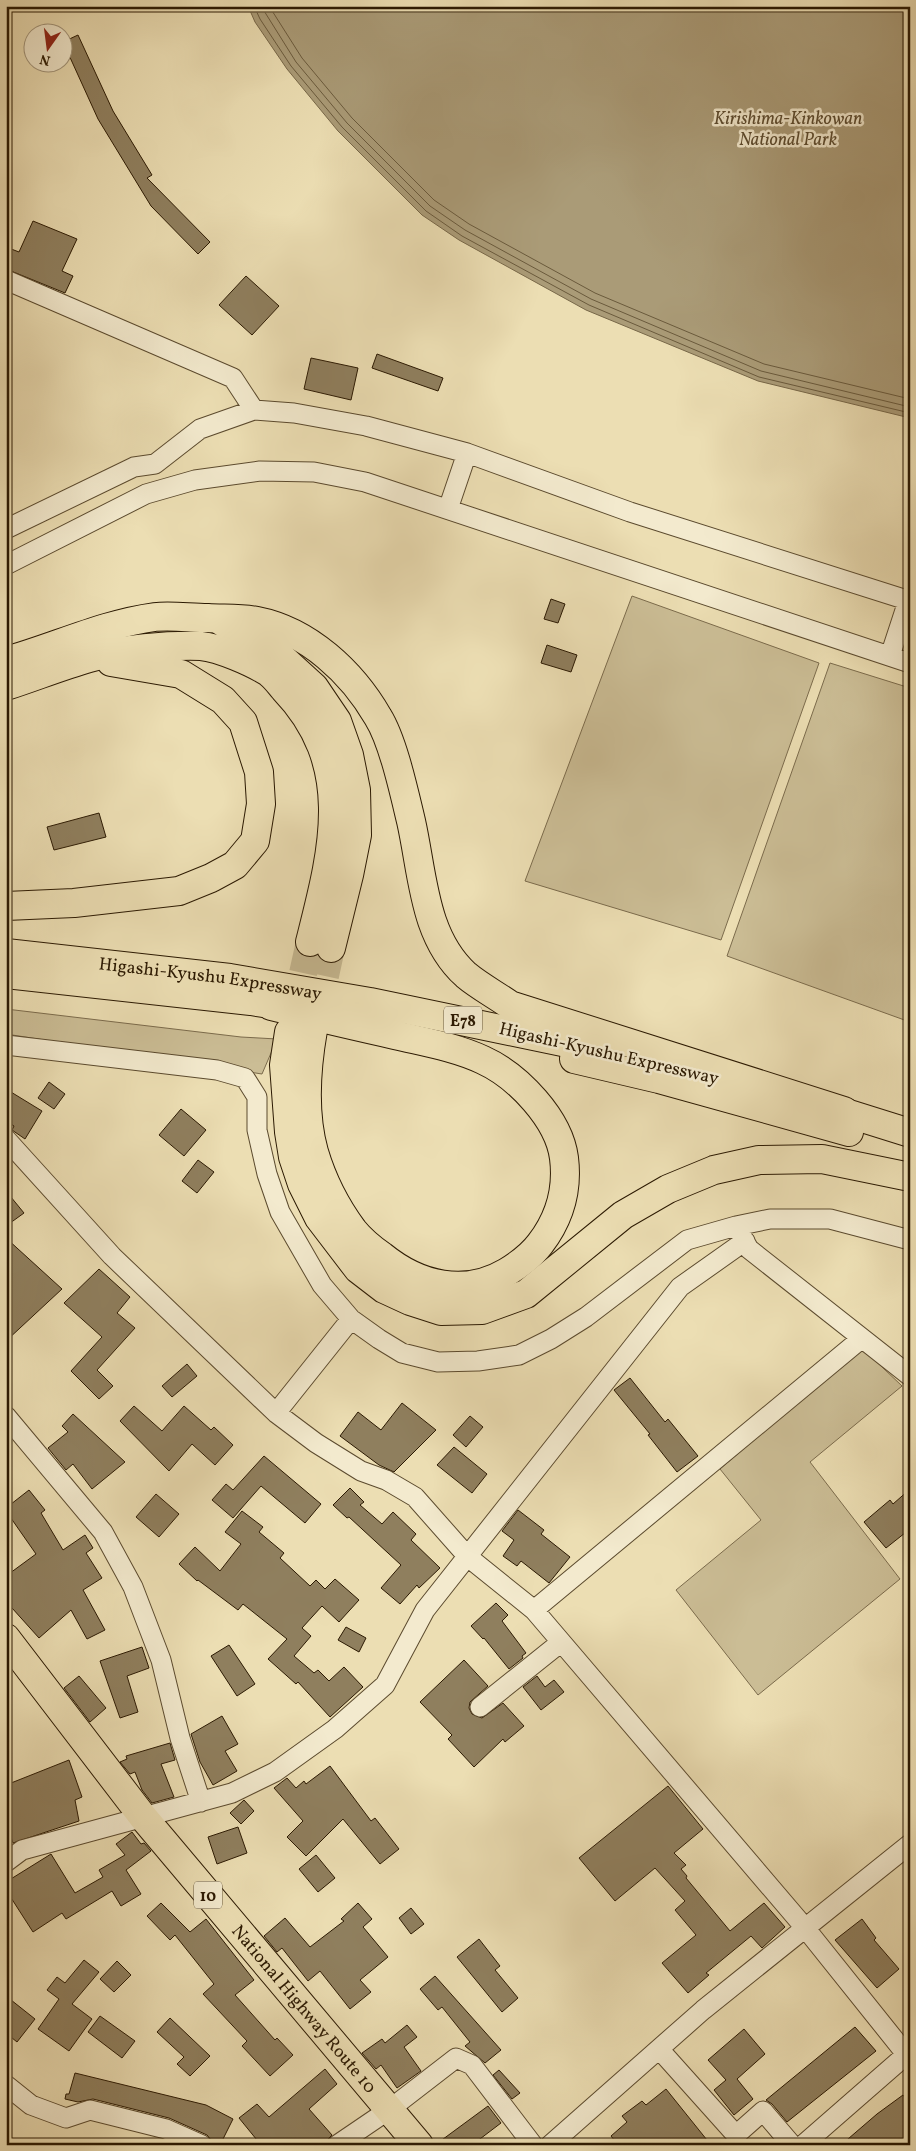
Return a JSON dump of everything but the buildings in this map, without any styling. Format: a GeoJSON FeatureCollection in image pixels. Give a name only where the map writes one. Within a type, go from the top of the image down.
{"type":"FeatureCollection","features":[{"type":"Feature","properties":{"kind":"highway"},"geometry":{"type":"LineString","coordinates":[[6,661],[102,628],[156,617],[257,621],[294,634],[329,656],[355,685],[379,717],[392,753],[411,821],[428,908],[444,949],[466,975],[510,1005],[844,1111]]}},
{"type":"Feature","properties":{"kind":"highway"},"geometry":{"type":"LineString","coordinates":[[6,686],[90,658],[161,646],[204,646],[239,657],[270,673],[298,703],[315,733],[324,756],[334,798],[334,831],[320,945],[350,875],[357,835],[356,790],[349,755],[338,721],[314,687],[280,656],[252,642],[218,619]]}},
{"type":"Feature","properties":{"kind":"highway"},"geometry":{"type":"LineString","coordinates":[[6,906],[74,903],[180,891],[235,865],[255,841],[261,804],[259,772],[243,722],[222,700],[181,674],[90,658]]}},
{"type":"Feature","properties":{"kind":"highway","name":"Higashi-Kyushu Expressway"},"geometry":{"type":"LineString","coordinates":[[6,953],[230,978],[370,1002],[578,1044],[844,1111],[910,1133]]}},
{"type":"Feature","properties":{"kind":"highway","name":"Higashi-Kyushu Expressway"},"geometry":{"type":"LineString","coordinates":[[6,974],[251,1001],[532,1049],[659,1079],[831,1126],[910,1151]]}},
{"type":"Feature","properties":{"kind":"highway"},"geometry":{"type":"LineString","coordinates":[[251,1001],[448,1048],[484,1061],[526,1093],[540,1106],[552,1123],[560,1140],[566,1173],[565,1188],[557,1216],[548,1233],[534,1251],[518,1265],[497,1278],[473,1286],[446,1287],[421,1280],[395,1267],[354,1232],[337,1206],[314,1152],[309,1129],[308,1071],[301,1031],[284,1065],[289,1132],[296,1166],[320,1218],[358,1269],[384,1289],[410,1302],[441,1311],[482,1310],[526,1294],[623,1216],[668,1189],[714,1170],[759,1160],[822,1159],[910,1177]]}},
{"type":"Feature","properties":{"kind":"highway","name":"National Highway Route 10"},"geometry":{"type":"LineString","coordinates":[[6,1638],[143,1817],[390,2108],[419,2145]]}},
{"type":"Feature","properties":{"kind":"street"},"geometry":{"type":"LineString","coordinates":[[6,280],[233,378],[254,410]]}},
{"type":"Feature","properties":{"kind":"street"},"geometry":{"type":"LineString","coordinates":[[6,529],[134,466],[155,464],[200,429],[254,410],[294,413],[366,426],[467,453],[639,514],[909,601],[890,656]]}},
{"type":"Feature","properties":{"kind":"street"},"geometry":{"type":"LineString","coordinates":[[448,509],[467,453]]}},
{"type":"Feature","properties":{"kind":"street"},"geometry":{"type":"LineString","coordinates":[[6,565],[146,494],[195,480],[260,471],[314,472],[365,482],[910,663]]}},
{"type":"Feature","properties":{"kind":"street"},"geometry":{"type":"LineString","coordinates":[[6,1045],[217,1070],[245,1078],[257,1097],[257,1130],[267,1174],[280,1212],[322,1285],[351,1319],[402,1353],[438,1362],[478,1361],[519,1355],[551,1340],[586,1317],[688,1240],[740,1233]]}},
{"type":"Feature","properties":{"kind":"street"},"geometry":{"type":"LineString","coordinates":[[6,1138],[112,1256],[276,1413],[316,1443],[361,1472],[386,1480],[414,1497],[468,1557],[534,1610],[560,1643],[806,1929],[908,2057],[803,2145]]}},
{"type":"Feature","properties":{"kind":"street"},"geometry":{"type":"LineString","coordinates":[[6,1862],[22,1850],[232,1794],[275,1772],[335,1729],[385,1685],[425,1610],[680,1287],[740,1233],[770,1219],[830,1219],[910,1240]]}},
{"type":"Feature","properties":{"kind":"street"},"geometry":{"type":"LineString","coordinates":[[740,1233],[749,1249],[910,1376]]}},
{"type":"Feature","properties":{"kind":"street"},"geometry":{"type":"LineString","coordinates":[[276,1413],[351,1319]]}},
{"type":"Feature","properties":{"kind":"street"},"geometry":{"type":"LineString","coordinates":[[534,1610],[861,1339]]}},
{"type":"Feature","properties":{"kind":"street"},"geometry":{"type":"LineString","coordinates":[[6,1416],[103,1532],[133,1587],[161,1660],[180,1738],[201,1802]]}},
{"type":"Feature","properties":{"kind":"street"},"geometry":{"type":"LineString","coordinates":[[480,1707],[560,1643]]}},
{"type":"Feature","properties":{"kind":"street"},"geometry":{"type":"LineString","coordinates":[[550,2145],[703,2010],[910,1844]]}},
{"type":"Feature","properties":{"kind":"street"},"geometry":{"type":"LineString","coordinates":[[659,2049],[736,2135],[763,2111],[792,2145]]}},
{"type":"Feature","properties":{"kind":"street"},"geometry":{"type":"LineString","coordinates":[[337,2145],[456,2058],[472,2065],[533,2145]]}},
{"type":"Feature","properties":{"kind":"street"},"geometry":{"type":"LineString","coordinates":[[6,2085],[31,2105],[66,2118],[90,2110],[166,2129],[202,2145]]}},
{"type":"Feature","properties":{"kind":"shaded area"},"geometry":{"type":"Polygon","coordinates":[[[632,596],[819,663],[721,940],[525,881],[632,596]]]}},
{"type":"Feature","properties":{"kind":"shaded area"},"geometry":{"type":"Polygon","coordinates":[[[830,663],[910,688],[910,1022],[727,956],[830,663]]]}},
{"type":"Feature","properties":{"kind":"shaded area"},"geometry":{"type":"Polygon","coordinates":[[[6,1009],[241,1037],[277,1039],[262,1074],[6,1034],[6,1009]]]}},
{"type":"Feature","properties":{"kind":"shaded area"},"geometry":{"type":"Polygon","coordinates":[[[861,1347],[902,1386],[810,1462],[900,1579],[758,1695],[676,1590],[761,1520],[720,1469],[861,1347]]]}},
{"type":"Feature","properties":{"kind":"water","name":"Kirishima-Kinkowan National Park"},"geometry":{"type":"Polygon","coordinates":[[[248,6],[910,6],[910,418],[758,381],[586,310],[459,240],[422,215],[338,131],[287,69],[255,22],[248,6]]]}},
{"type":"Feature","properties":{"kind":"tunnel"},"geometry":{"type":"LineString","coordinates":[[294,1014],[310,942]]}},
{"type":"Feature","properties":{"kind":"tunnel"},"geometry":{"type":"LineString","coordinates":[[316,1017],[331,948]]}}]}
